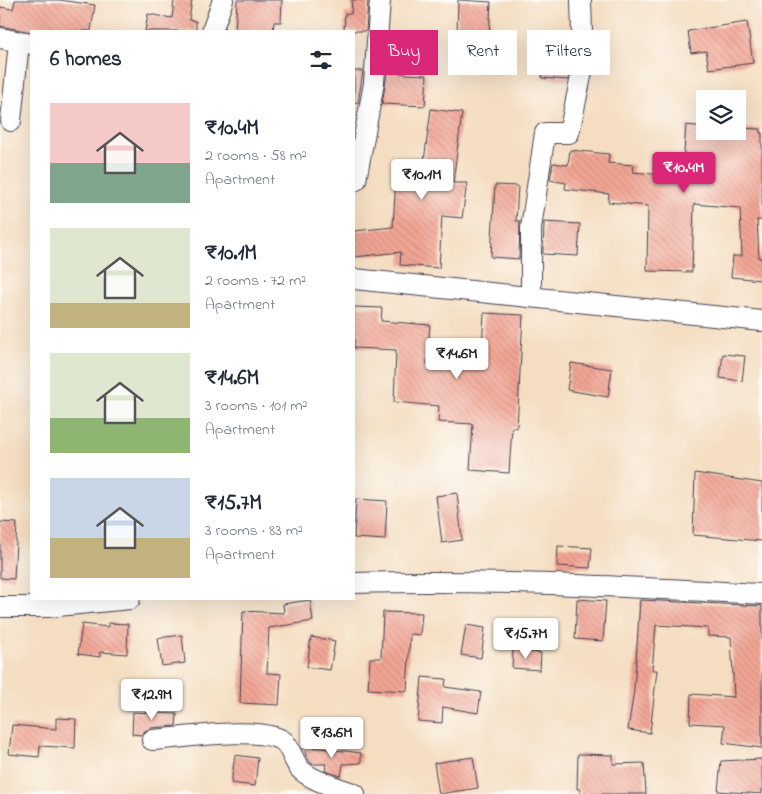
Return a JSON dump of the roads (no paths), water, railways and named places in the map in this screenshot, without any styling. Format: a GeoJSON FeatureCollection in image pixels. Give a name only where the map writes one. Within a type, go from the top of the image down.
{"type":"FeatureCollection","features":[{"type":"Feature","properties":{"kind":"street"},"geometry":{"type":"LineString","coordinates":[[212,30],[223,0]]}},
{"type":"Feature","properties":{"kind":"street"},"geometry":{"type":"LineString","coordinates":[[355,180],[374,83],[380,0]]}},
{"type":"Feature","properties":{"kind":"street"},"geometry":{"type":"LineString","coordinates":[[531,297],[531,228],[545,133],[569,133],[582,67],[581,0]]}},
{"type":"Feature","properties":{"kind":"street"},"geometry":{"type":"LineString","coordinates":[[11,121],[17,41]]}},
{"type":"Feature","properties":{"kind":"street"},"geometry":{"type":"LineString","coordinates":[[355,279],[762,321]]}},
{"type":"Feature","properties":{"kind":"street"},"geometry":{"type":"LineString","coordinates":[[355,583],[417,581],[564,584],[762,594]]}},
{"type":"Feature","properties":{"kind":"street"},"geometry":{"type":"LineString","coordinates":[[0,607],[47,607],[120,600]]}},
{"type":"Feature","properties":{"kind":"street"},"geometry":{"type":"LineString","coordinates":[[152,740],[244,733],[269,735],[284,741],[299,768],[310,778],[355,794]]}}]}
